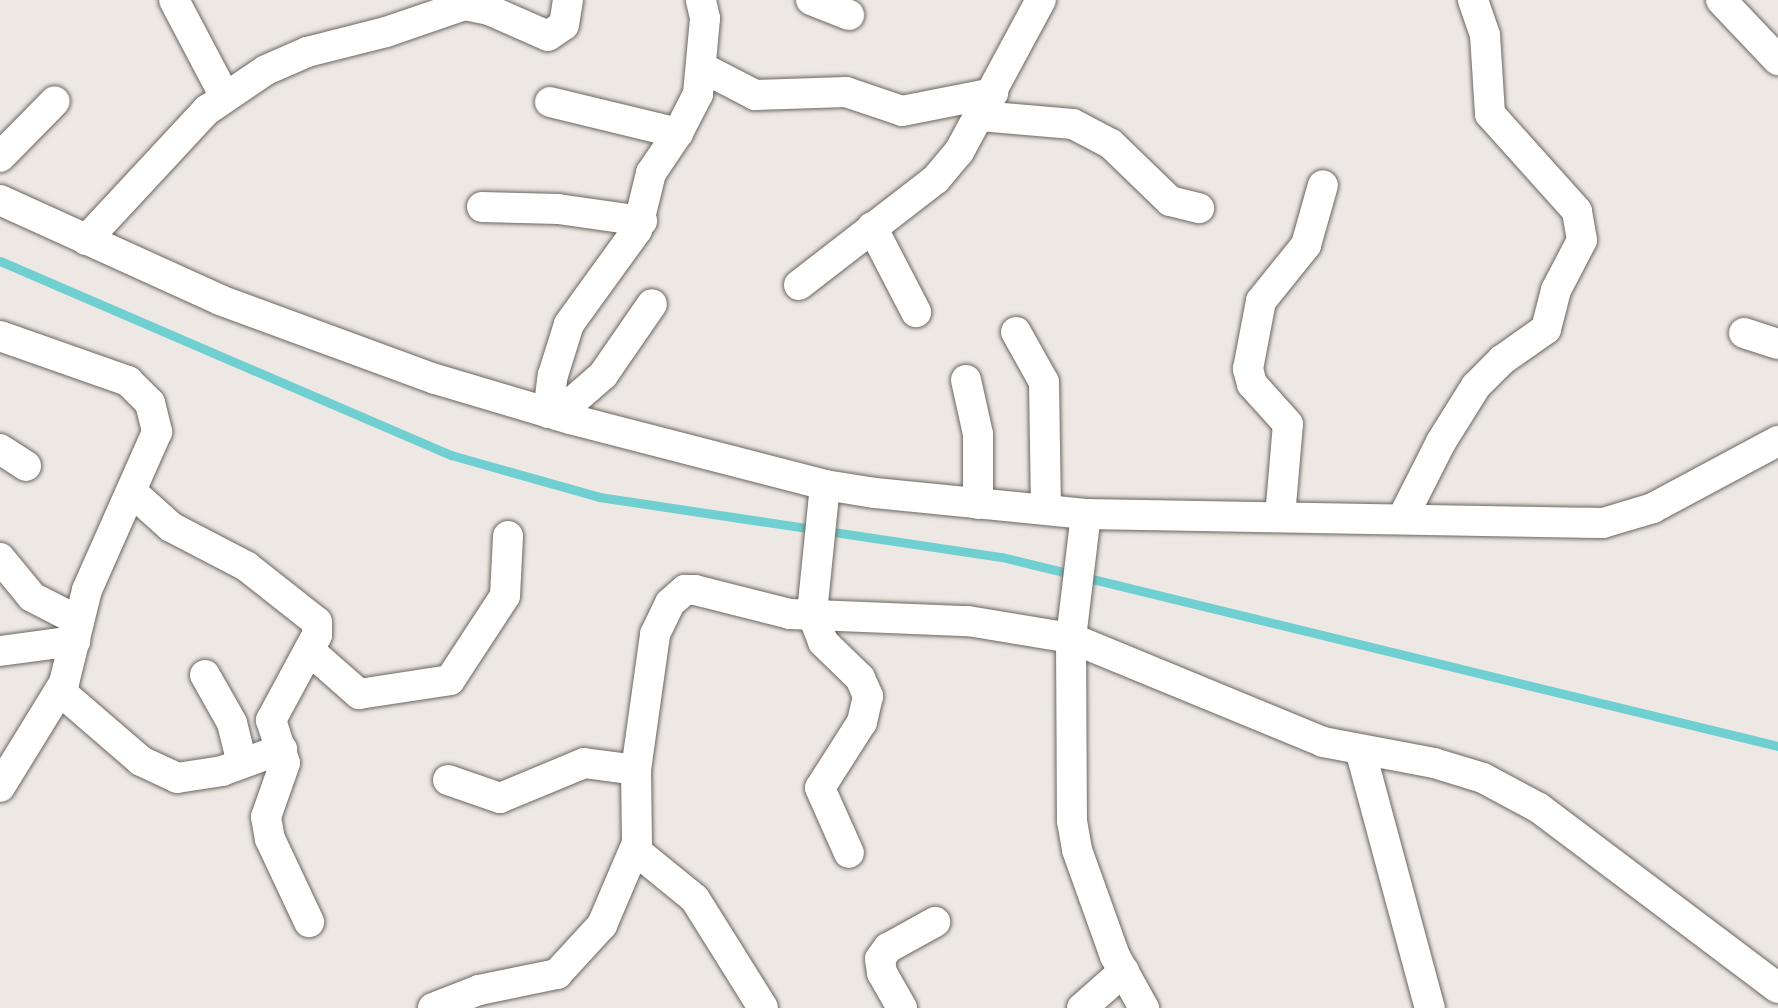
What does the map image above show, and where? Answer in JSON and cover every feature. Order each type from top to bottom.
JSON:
[{"type":"street","points":[[174,0],[224,95]]},
{"type":"street","points":[[86,240],[224,95],[295,57],[465,5],[489,10],[548,36],[564,25],[568,0]]},
{"type":"street","points":[[552,414],[561,346],[575,312],[642,221],[651,173],[678,134],[698,94],[703,68],[705,18],[701,0]]},
{"type":"street","points":[[811,0],[849,15]]},
{"type":"street","points":[[799,285],[936,178],[986,104],[1041,0]]},
{"type":"street","points":[[1402,519],[1441,442],[1476,386],[1502,360],[1546,329],[1556,290],[1582,240],[1577,211],[1490,114],[1485,35],[1473,0]]},
{"type":"street","points":[[1721,0],[1778,60]]},
{"type":"street","points":[[703,68],[755,95],[846,92],[902,111],[986,104],[1073,124],[1111,144],[1170,201],[1199,208]]},
{"type":"street","points":[[0,157],[55,101]]},
{"type":"street","points":[[550,102],[678,134]]},
{"type":"street","points":[[1280,517],[1288,424],[1252,384],[1248,369],[1265,290],[1306,245],[1323,185]]},
{"type":"street","points":[[0,200],[233,305],[435,379],[552,414],[825,485],[978,504],[1046,509],[1084,521],[1280,517],[1603,523],[1653,508],[1778,441]]},
{"type":"street","points":[[482,207],[558,209],[642,221]]},
{"type":"street","points":[[872,227],[916,312]]},
{"type":"street","points":[[552,414],[603,375],[652,304]]},
{"type":"street","points":[[1016,332],[1044,382],[1046,509]]},
{"type":"street","points":[[1744,333],[1778,344]]},
{"type":"street","points":[[0,337],[128,381],[140,390],[156,418],[157,432],[87,590],[60,691],[0,787]]},
{"type":"street","points":[[966,380],[978,434],[978,504]]},
{"type":"street","points":[[0,449],[26,466]]},
{"type":"street","points":[[825,485],[812,599],[823,642],[860,678],[867,695],[862,722],[820,788],[849,853]]},
{"type":"street","points":[[132,492],[171,527],[246,566],[313,617],[319,628],[271,720],[272,735],[282,749],[282,780],[268,809],[266,827],[309,922]]},
{"type":"street","points":[[1084,521],[1073,628],[1072,821],[1091,891],[1124,971],[1144,1008]]},
{"type":"street","points":[[309,650],[359,694],[450,680],[505,596],[509,536]]},
{"type":"street","points":[[0,558],[32,597],[77,631]]},
{"type":"street","points":[[433,1008],[479,990],[539,979],[564,969],[602,925],[635,850],[636,770],[655,634],[678,595],[695,590],[768,610],[812,599],[968,621],[1073,628],[1323,743],[1361,753],[1459,771],[1539,808],[1778,988]]},
{"type":"street","points":[[1,650],[77,631]]},
{"type":"street","points":[[205,675],[232,723],[242,764]]},
{"type":"street","points":[[60,691],[126,750],[161,773],[192,779],[282,749]]},
{"type":"street","points":[[1361,753],[1430,1008]]},
{"type":"street","points":[[449,780],[500,798],[584,763],[636,770]]},
{"type":"street","points":[[635,850],[695,899],[764,1008]]},
{"type":"street","points":[[902,1008],[882,972],[880,959],[888,948],[935,922]]},
{"type":"street","points":[[1082,1008],[1124,971]]},
{"type":"waterway","points":[[0,261],[451,455],[599,497],[1002,557],[1778,746]]}]
